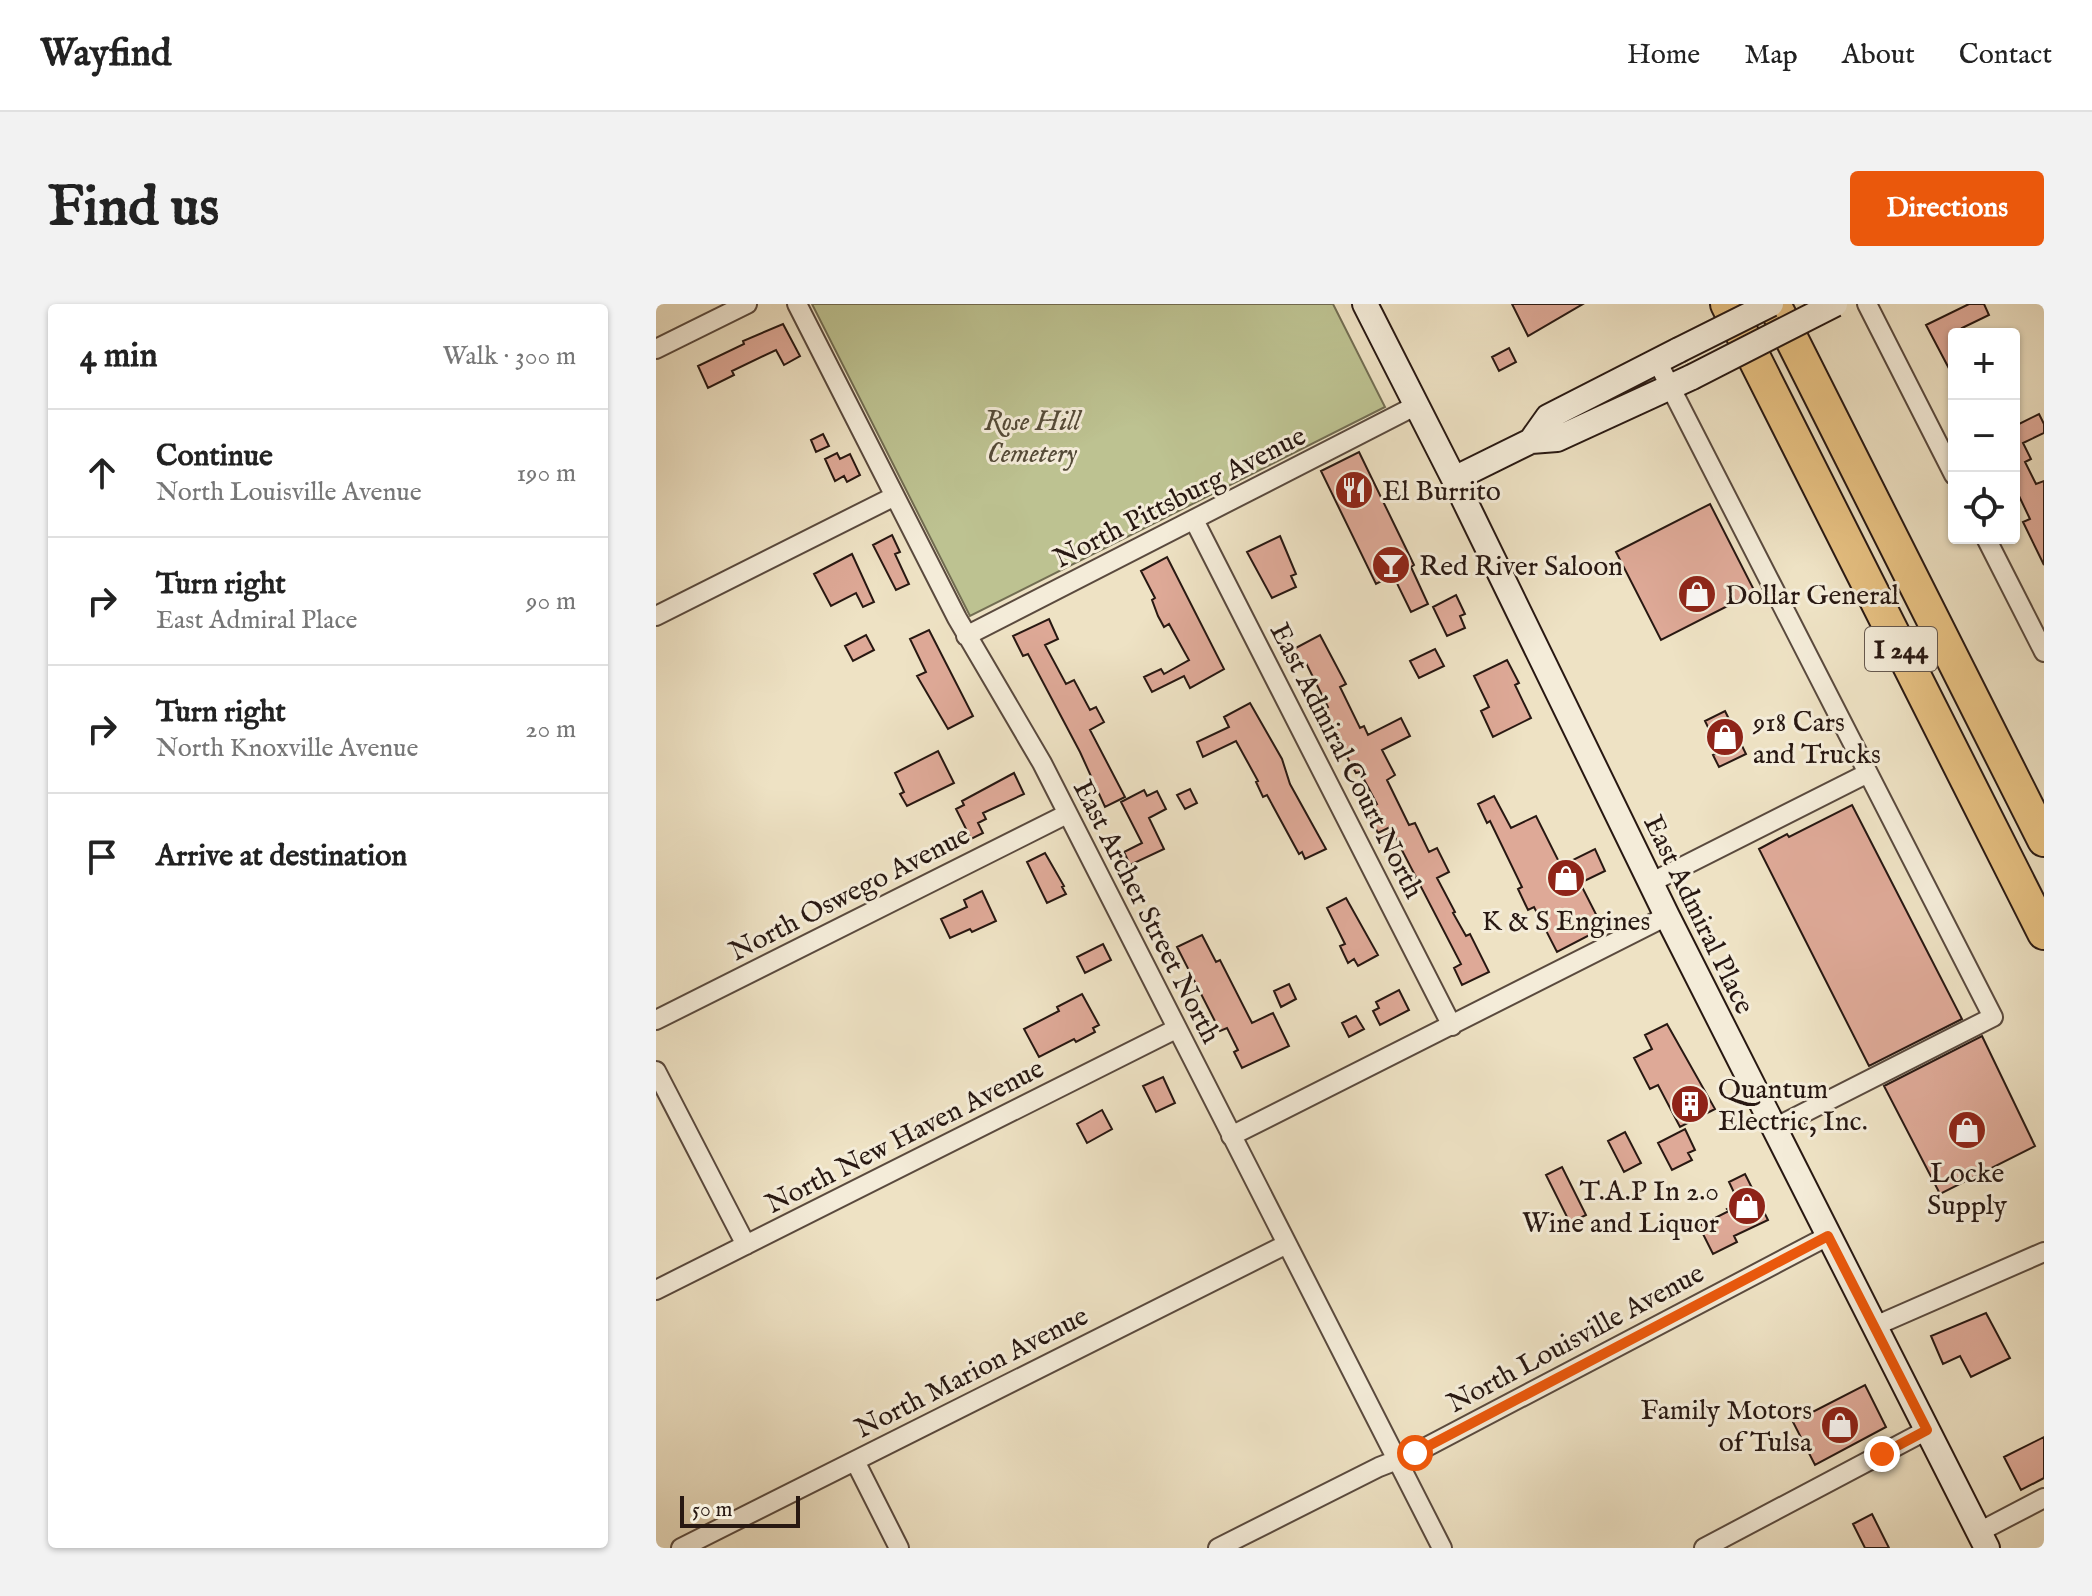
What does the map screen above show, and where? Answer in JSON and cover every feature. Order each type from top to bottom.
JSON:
[{"type":"highway","name":"I 244","points":[[1727,304],[2044,933]]},
{"type":"highway","name":"I 244","points":[[1772,304],[2044,840]]},
{"type":"main road","name":"East Admiral Place","points":[[1365,304],[1454,479],[1650,883],[1983,1540]]},
{"type":"main road","points":[[1531,441],[1548,417],[1772,304]]},
{"type":"main road","points":[[1454,479],[1531,441],[1557,439],[1681,383],[1835,304]]},
{"type":"street","points":[[656,349],[747,304]]},
{"type":"street","name":"East Archer Street North","points":[[797,304],[966,636],[1016,715],[1442,1548]]},
{"type":"street","points":[[1867,304],[1952,472]]},
{"type":"street","points":[[1657,361],[1681,383],[1868,773],[1993,1017],[1774,1128]]},
{"type":"street","name":"North Pittsburg Avenue","points":[[966,636],[1417,405]]},
{"type":"street","points":[[656,616],[893,497]]},
{"type":"street","name":"East Admiral Court North","points":[[1194,520],[1452,1026]]},
{"type":"street","points":[[1989,544],[2044,652]]},
{"type":"street","points":[[1650,883],[1868,773]]},
{"type":"street","name":"North Oswego Avenue","points":[[656,1020],[1067,814]]},
{"type":"street","points":[[1231,1136],[1667,916]]},
{"type":"street","name":"North New Haven Avenue","points":[[656,1290],[1176,1029]]},
{"type":"street","points":[[656,1071],[746,1245]]},
{"type":"street","name":"North Louisville Avenue","points":[[1218,1548],[1415,1453],[1828,1236]]},
{"type":"street","name":"North Marion Avenue","points":[[681,1548],[1287,1244]]},
{"type":"street","points":[[1875,1326],[2044,1252]]},
{"type":"street","points":[[1708,1547],[1927,1430]]},
{"type":"street","points":[[855,1461],[899,1548]]},
{"type":"street","points":[[1983,1540],[2044,1498]]},
{"type":"green space","name":"Rose Hill Cemetery","points":[[812,304],[1333,304],[1385,407],[970,616]]},
{"type":"building","points":[[1512,304],[1583,304],[1528,336]]},
{"type":"building","points":[[1969,304],[1984,304],[1989,315],[1962,328],[1948,328],[1948,367],[1926,325]]},
{"type":"building","points":[[783,324],[800,356],[784,365],[776,350],[732,371],[734,375],[708,388],[698,366],[744,344],[743,341]]},
{"type":"building","points":[[1509,348],[1516,362],[1499,371],[1492,357]]},
{"type":"building","points":[[2039,414],[2044,424],[2044,433],[2023,443],[2031,459],[2025,462],[2036,484],[2044,481],[2044,565],[2023,522],[2030,519],[2020,498],[2020,424]]},
{"type":"building","points":[[823,434],[829,446],[816,452],[811,440]]},
{"type":"building","points":[[1359,452],[1414,565],[1411,567],[1428,604],[1411,612],[1393,575],[1376,584],[1321,471]]},
{"type":"building","points":[[837,453],[840,459],[850,454],[860,475],[847,482],[844,476],[835,481],[825,459]]},
{"type":"building","points":[[1710,504],[1755,592],[1661,640],[1616,552]]},
{"type":"building","points":[[892,535],[900,552],[895,554],[909,584],[896,590],[873,545]]},
{"type":"building","points":[[1280,536],[1296,574],[1291,576],[1296,587],[1272,598],[1247,552]]},
{"type":"building","points":[[852,554],[874,602],[863,607],[856,593],[831,606],[814,574]]},
{"type":"building","points":[[1167,557],[1224,669],[1190,688],[1184,676],[1152,692],[1144,677],[1161,669],[1164,674],[1189,660],[1169,624],[1164,627],[1158,616],[1152,600],[1155,598],[1141,571]]},
{"type":"building","points":[[1456,595],[1465,614],[1460,616],[1465,628],[1447,636],[1433,607]]},
{"type":"building","points":[[1049,619],[1058,639],[1045,645],[1066,684],[1074,680],[1090,710],[1096,707],[1104,722],[1090,730],[1125,797],[1105,807],[1028,654],[1023,656],[1013,636]]},
{"type":"building","points":[[929,630],[973,716],[948,729],[917,676],[926,672],[910,639]]},
{"type":"building","points":[[866,635],[874,650],[853,661],[845,646]]},
{"type":"building","points":[[1320,635],[1346,684],[1340,687],[1360,728],[1364,726],[1368,735],[1401,718],[1410,736],[1382,750],[1395,775],[1387,780],[1409,825],[1415,823],[1429,852],[1437,848],[1449,872],[1437,878],[1453,913],[1466,936],[1470,934],[1489,972],[1462,985],[1454,968],[1461,964],[1390,827],[1378,833],[1366,810],[1377,804],[1360,772],[1356,773],[1347,757],[1330,722],[1328,707],[1306,663],[1300,666],[1292,650]]},
{"type":"building","points":[[1435,649],[1444,666],[1419,678],[1410,661]]},
{"type":"building","points":[[1507,660],[1531,718],[1493,737],[1481,711],[1489,707],[1474,676]]},
{"type":"building","points":[[1250,703],[1282,759],[1290,784],[1326,849],[1305,859],[1302,852],[1299,854],[1267,795],[1263,797],[1258,781],[1236,741],[1203,757],[1197,742],[1229,727],[1224,717]]},
{"type":"building","name":"918 Cars and Trucks","points":[[1725,711],[1746,754],[1719,767],[1713,755],[1720,752],[1705,721]]},
{"type":"building","points":[[938,751],[954,783],[907,806],[900,794],[904,792],[895,773]]},
{"type":"building","points":[[1014,773],[1024,794],[983,813],[986,819],[978,823],[983,833],[971,839],[956,809],[964,805],[962,801]]},
{"type":"building","points":[[1190,789],[1197,803],[1185,809],[1177,795]]},
{"type":"building","points":[[1144,790],[1147,796],[1157,791],[1166,809],[1149,818],[1164,849],[1130,865],[1124,852],[1142,843],[1121,802]]},
{"type":"building","points":[[1494,796],[1511,828],[1536,816],[1561,866],[1595,849],[1605,871],[1580,883],[1603,928],[1557,952],[1534,907],[1528,910],[1518,889],[1522,887],[1490,821],[1487,823],[1478,804]]},
{"type":"building","points":[[1852,805],[1962,1019],[1869,1066],[1759,849]]},
{"type":"building","points":[[1045,853],[1066,894],[1047,903],[1027,862]]},
{"type":"building","points":[[982,891],[996,921],[950,938],[941,919],[967,907],[964,900]]},
{"type":"building","points":[[1346,898],[1378,955],[1358,966],[1354,959],[1348,963],[1340,946],[1345,944],[1327,908]]},
{"type":"building","points":[[1202,935],[1216,962],[1220,960],[1252,1023],[1273,1013],[1289,1046],[1242,1068],[1234,1052],[1238,1050],[1227,1028],[1220,1031],[1177,947]]},
{"type":"building","points":[[1103,944],[1111,960],[1085,973],[1077,957]]},
{"type":"building","points":[[1289,984],[1296,999],[1281,1007],[1274,991]]},
{"type":"building","points":[[1399,990],[1409,1010],[1380,1025],[1373,1011],[1379,1008],[1376,1002]]},
{"type":"building","points":[[1082,994],[1099,1025],[1093,1028],[1095,1032],[1039,1057],[1024,1029],[1059,1011],[1057,1007]]},
{"type":"building","points":[[1356,1016],[1364,1029],[1349,1037],[1342,1023]]},
{"type":"building","points":[[1667,1024],[1715,1109],[1680,1127],[1658,1085],[1650,1089],[1634,1058],[1652,1049],[1645,1035]]},
{"type":"building","name":"Locke Supply","points":[[1982,1036],[2035,1146],[1940,1194],[1884,1086]]},
{"type":"building","points":[[1163,1077],[1175,1103],[1156,1112],[1143,1086]]},
{"type":"building","points":[[1102,1110],[1112,1129],[1087,1143],[1077,1124]]},
{"type":"building","points":[[1685,1129],[1695,1150],[1688,1153],[1692,1160],[1672,1170],[1658,1143]]},
{"type":"building","points":[[1625,1132],[1641,1163],[1624,1172],[1608,1141]]},
{"type":"building","points":[[1562,1167],[1586,1215],[1570,1223],[1546,1175]]},
{"type":"building","points":[[1745,1174],[1768,1220],[1734,1236],[1737,1242],[1713,1254],[1699,1226],[1739,1203],[1729,1182]]},
{"type":"building","points":[[1986,1313],[2010,1358],[1971,1377],[1960,1356],[1943,1364],[1931,1336]]},
{"type":"building","name":"Family Motors of Tulsa","points":[[1865,1385],[1886,1427],[1815,1465],[1793,1422]]},
{"type":"building","points":[[2044,1437],[2044,1478],[2021,1490],[2004,1457]]},
{"type":"building","points":[[1872,1514],[1889,1548],[1865,1548],[1853,1524]]},
{"type":"place","name":"El Burrito","points":[[1354,490]]},
{"type":"place","name":"Red River Saloon","points":[[1391,565]]},
{"type":"place","name":"Dollar General","points":[[1697,594]]},
{"type":"place","name":"918 Cars and Trucks","points":[[1725,737]]},
{"type":"place","name":"K & S Engines","points":[[1566,878]]},
{"type":"place","name":"Quantum Electric, Inc.","points":[[1690,1104]]},
{"type":"place","name":"Locke Supply","points":[[1967,1130]]},
{"type":"place","name":"T.A.P In 2.0 Wine and Liquor","points":[[1747,1206]]},
{"type":"place","name":"Family Motors of Tulsa","points":[[1840,1425]]},
{"type":"route","points":[[1415,1453],[1828,1236],[1927,1430],[1882,1454]]}]
